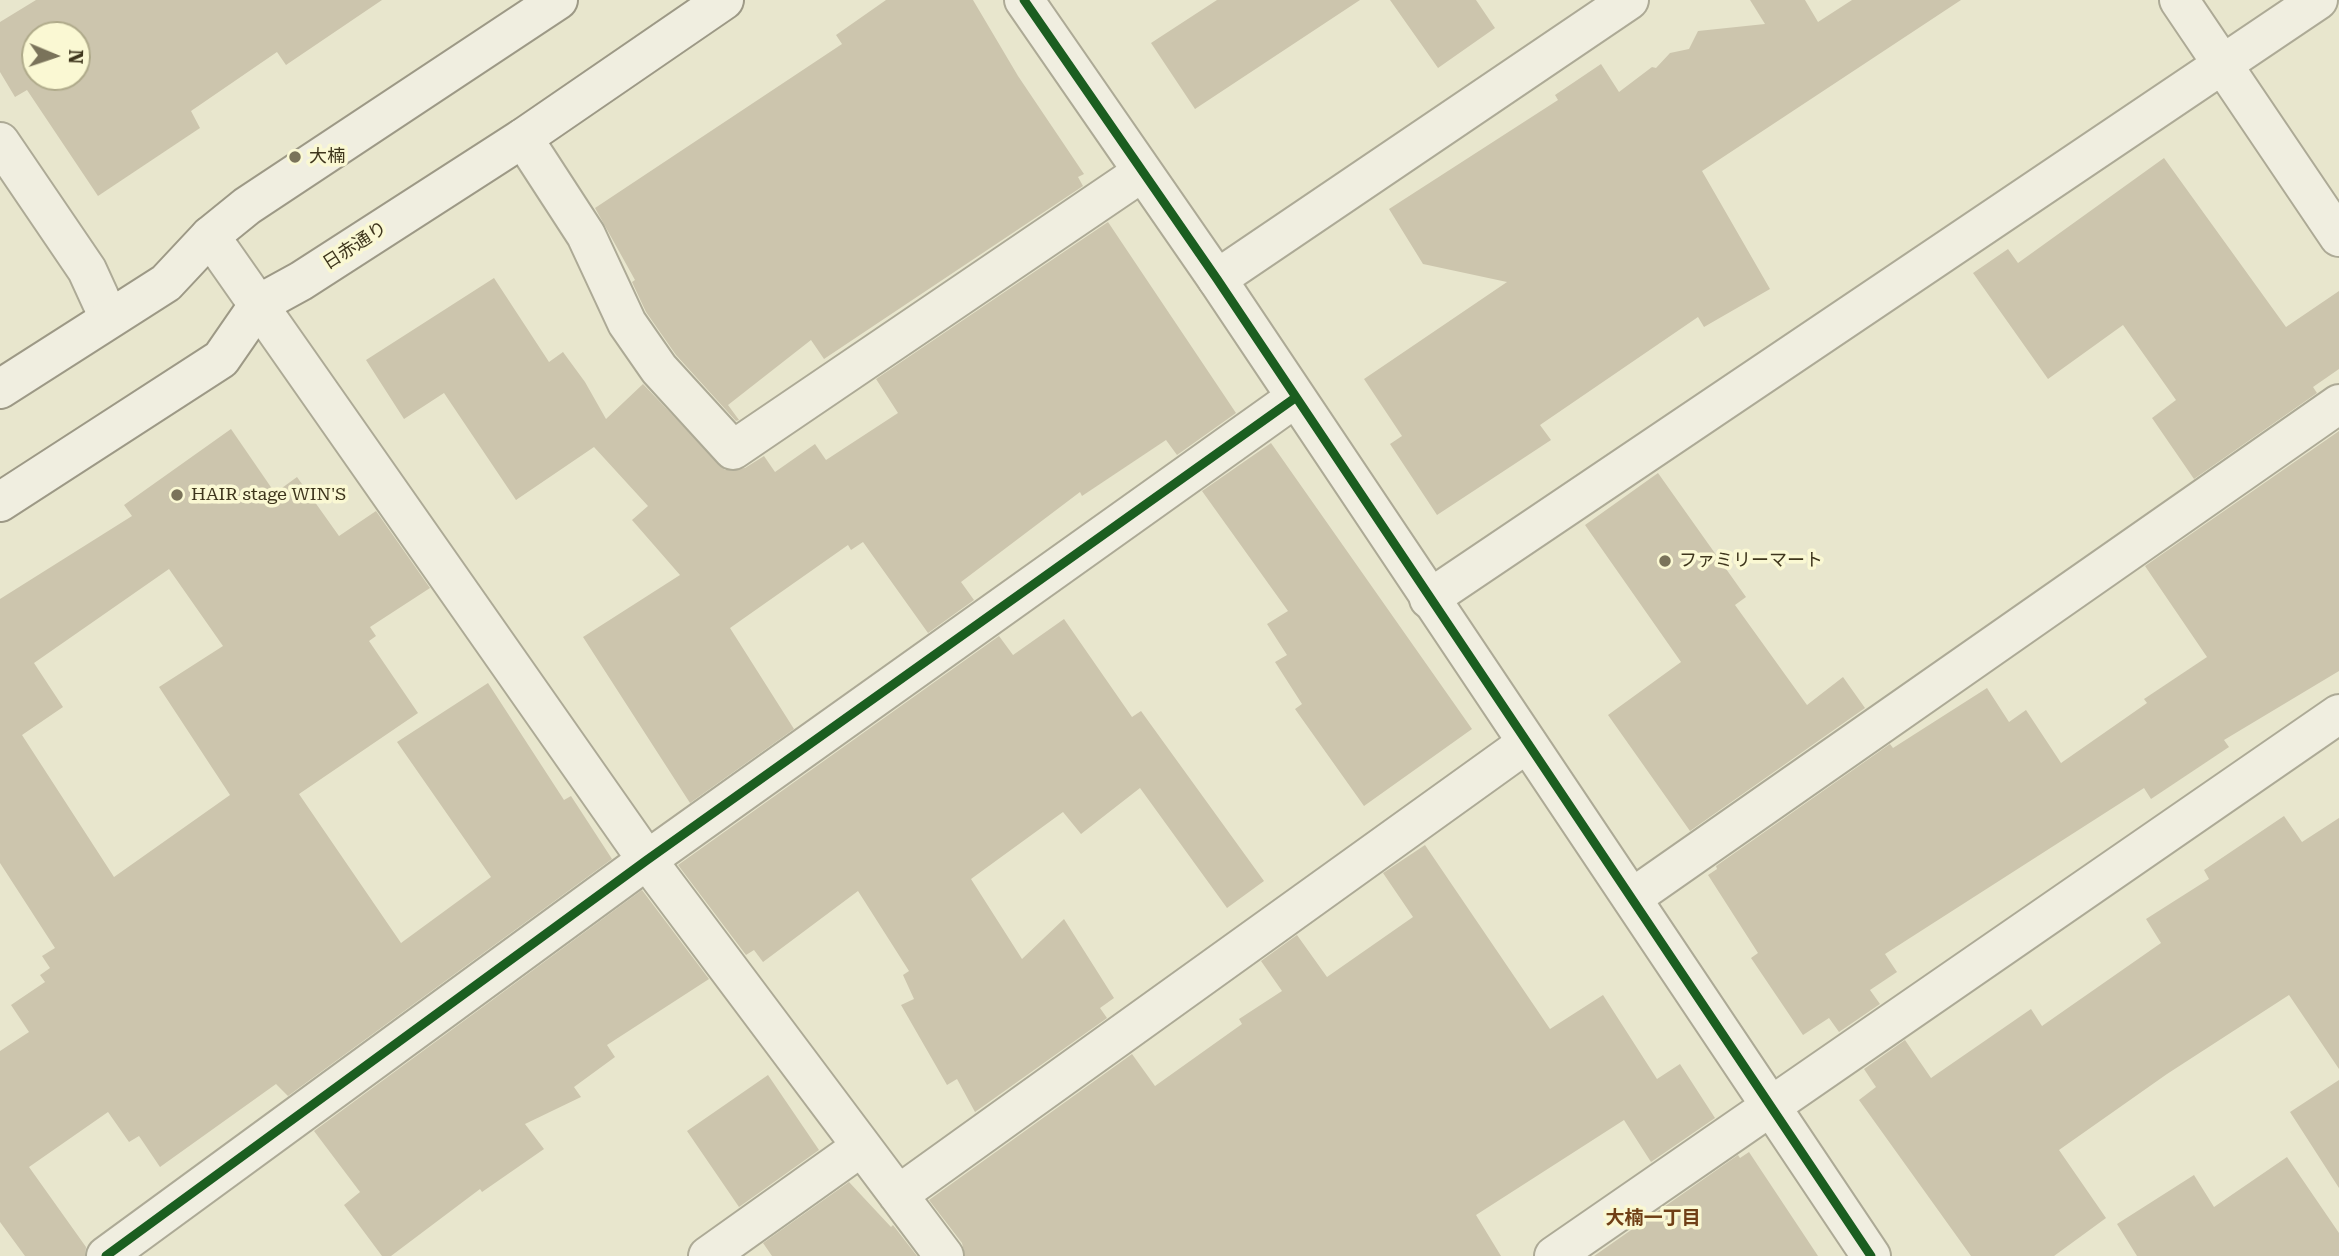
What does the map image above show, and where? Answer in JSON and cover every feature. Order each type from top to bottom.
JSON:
[{"type":"street","points":[[0,389],[166,283],[210,236],[247,206],[558,0]]},
{"type":"street","name":"日赤通り","points":[[0,502],[220,359],[259,304],[301,281],[523,138],[724,0]]},
{"type":"street","points":[[1024,0],[1141,173],[1217,279],[1871,1256]]},
{"type":"street","points":[[1217,279],[1629,0]]},
{"type":"street","points":[[2179,0],[2339,237]]},
{"type":"street","points":[[1429,599],[2318,0]]},
{"type":"street","points":[[523,138],[586,235],[627,323],[659,369],[733,450],[1141,173]]},
{"type":"street","points":[[0,142],[87,270],[109,318]]},
{"type":"street","points":[[210,236],[647,860],[944,1256]]},
{"type":"street","points":[[106,1256],[647,860],[1295,398]]},
{"type":"street","points":[[1632,898],[2339,404]]},
{"type":"street","points":[[1554,1256],[2339,714]]},
{"type":"street","points":[[898,1195],[1527,743]]},
{"type":"street","points":[[708,1256],[861,1147]]},
{"type":"building","points":[[36,0],[382,0],[286,65],[277,52],[191,111],[200,128],[98,196],[28,91],[91,91],[91,21],[21,21],[21,91],[25,91],[15,97],[0,72],[0,22]]},
{"type":"building","points":[[886,0],[973,0],[1018,76],[1084,174],[1078,177],[1083,186],[824,359],[811,340],[728,405],[739,420],[736,421],[676,355],[646,312],[632,282],[635,280],[595,208],[842,44],[836,35]]},
{"type":"building","points":[[1217,0],[1360,0],[1195,109],[1151,43]]},
{"type":"building","points":[[1390,0],[1476,0],[1495,28],[1438,68]]},
{"type":"building","points":[[1750,0],[1805,0],[1818,22],[1852,0],[1961,0],[1702,171],[1770,289],[1704,327],[1698,317],[1540,425],[1551,440],[1437,515],[1390,444],[1402,436],[1364,379],[1507,282],[1423,264],[1389,209],[1558,100],[1555,95],[1601,64],[1619,92],[1652,67],[1656,68],[1670,53],[1689,49],[1698,31],[1765,24]]},
{"type":"building","points":[[2164,158],[2286,327],[2339,291],[2339,369],[2313,387],[2317,393],[2194,479],[2152,418],[2176,400],[2123,325],[2048,379],[1973,273],[2008,249],[2018,263]]},
{"type":"building","points":[[1108,222],[1236,413],[1177,455],[1166,440],[1082,496],[1080,492],[961,582],[974,600],[928,633],[863,542],[851,550],[848,545],[730,628],[794,729],[690,803],[583,637],[680,575],[632,520],[648,506],[594,447],[516,500],[444,393],[404,419],[366,360],[494,278],[549,362],[563,352],[585,382],[606,419],[643,384],[725,470],[745,468],[764,456],[775,472],[815,444],[826,460],[898,413],[876,379]]},
{"type":"building","points":[[231,429],[275,493],[297,477],[339,536],[376,511],[430,588],[370,627],[376,636],[369,641],[418,713],[299,794],[401,943],[491,877],[397,742],[488,683],[564,800],[571,796],[612,859],[288,1096],[276,1084],[160,1167],[139,1136],[129,1142],[108,1112],[29,1167],[86,1247],[85,1256],[25,1256],[0,1222],[0,1051],[29,1032],[11,1005],[45,982],[40,975],[50,968],[42,956],[55,948],[0,863],[0,599],[132,516],[124,505]],"holes":[[[169,569],[223,646],[159,687],[230,795],[114,877],[22,735],[63,707],[34,663]]]},
{"type":"building","points":[[2339,431],[2339,671],[2224,740],[2229,747],[2151,799],[2144,788],[1885,954],[1897,972],[1870,990],[1880,1004],[1839,1032],[1829,1018],[1803,1035],[1751,958],[1758,953],[1708,875],[1717,869],[1716,866],[1890,744],[1893,748],[1987,688],[2009,722],[2026,710],[2061,763],[2147,703],[2144,699],[2207,657],[2145,566]]},
{"type":"building","points":[[1271,443],[1472,729],[1364,806],[1295,709],[1302,704],[1275,662],[1287,655],[1267,624],[1288,611],[1202,491]]},
{"type":"building","points":[[1658,473],[1746,597],[1735,605],[1807,705],[1843,677],[1865,708],[1690,831],[1608,715],[1681,662],[1585,525]]},
{"type":"building","points":[[1064,619],[1132,717],[1141,711],[1264,881],[1227,908],[1140,788],[1081,834],[1063,812],[971,879],[1022,959],[1064,919],[1114,998],[1100,1008],[1107,1018],[975,1112],[957,1079],[947,1085],[901,1005],[914,999],[903,975],[909,971],[858,891],[763,962],[754,950],[746,955],[678,865],[999,636],[1013,655]]},
{"type":"building","points":[[2284,816],[2302,842],[2339,818],[2339,1069],[2289,995],[2167,1074],[2059,1150],[2106,1218],[2054,1256],[1971,1256],[1859,1100],[1876,1087],[1864,1069],[1905,1040],[1931,1078],[2031,1009],[2042,1026],[2161,943],[2146,919],[2209,879],[2204,870]]},
{"type":"building","points":[[1425,845],[1550,1029],[1603,995],[1657,1079],[1680,1064],[1715,1118],[1651,1162],[1624,1120],[1476,1215],[1501,1256],[965,1256],[962,1243],[929,1200],[1132,1054],[1155,1086],[1242,1024],[1239,1019],[1282,991],[1261,961],[1297,935],[1327,977],[1413,917],[1383,873]]},
{"type":"building","points":[[642,890],[709,979],[607,1045],[615,1057],[574,1087],[581,1097],[525,1124],[544,1149],[482,1192],[480,1189],[391,1256],[382,1256],[344,1205],[360,1192],[314,1131]]},
{"type":"building","points":[[768,1075],[819,1150],[739,1207],[687,1131]]},
{"type":"building","points":[[2339,1080],[2339,1188],[2290,1112]]},
{"type":"building","points":[[1749,1152],[1818,1256],[1594,1256],[1738,1155],[1740,1158]]},
{"type":"building","points":[[2287,1157],[2339,1233],[2339,1256],[2137,1256],[2117,1224],[2194,1175],[2214,1207]]},
{"type":"building","points":[[849,1182],[891,1227],[893,1225],[917,1256],[772,1256],[763,1243]]},
{"type":"cycle path","points":[[1024,0],[1217,279],[1871,1256]]},
{"type":"cycle path","points":[[106,1256],[647,860],[1295,398]]},
{"type":"place","name":"大楠","points":[[295,157]]},
{"type":"place","name":"HAIR stage WIN'S","points":[[177,495]]},
{"type":"place","name":"ファミリーマート","points":[[1665,561]]},
{"type":"district","name":"大楠一丁目","points":[[1653,1218]]}]
